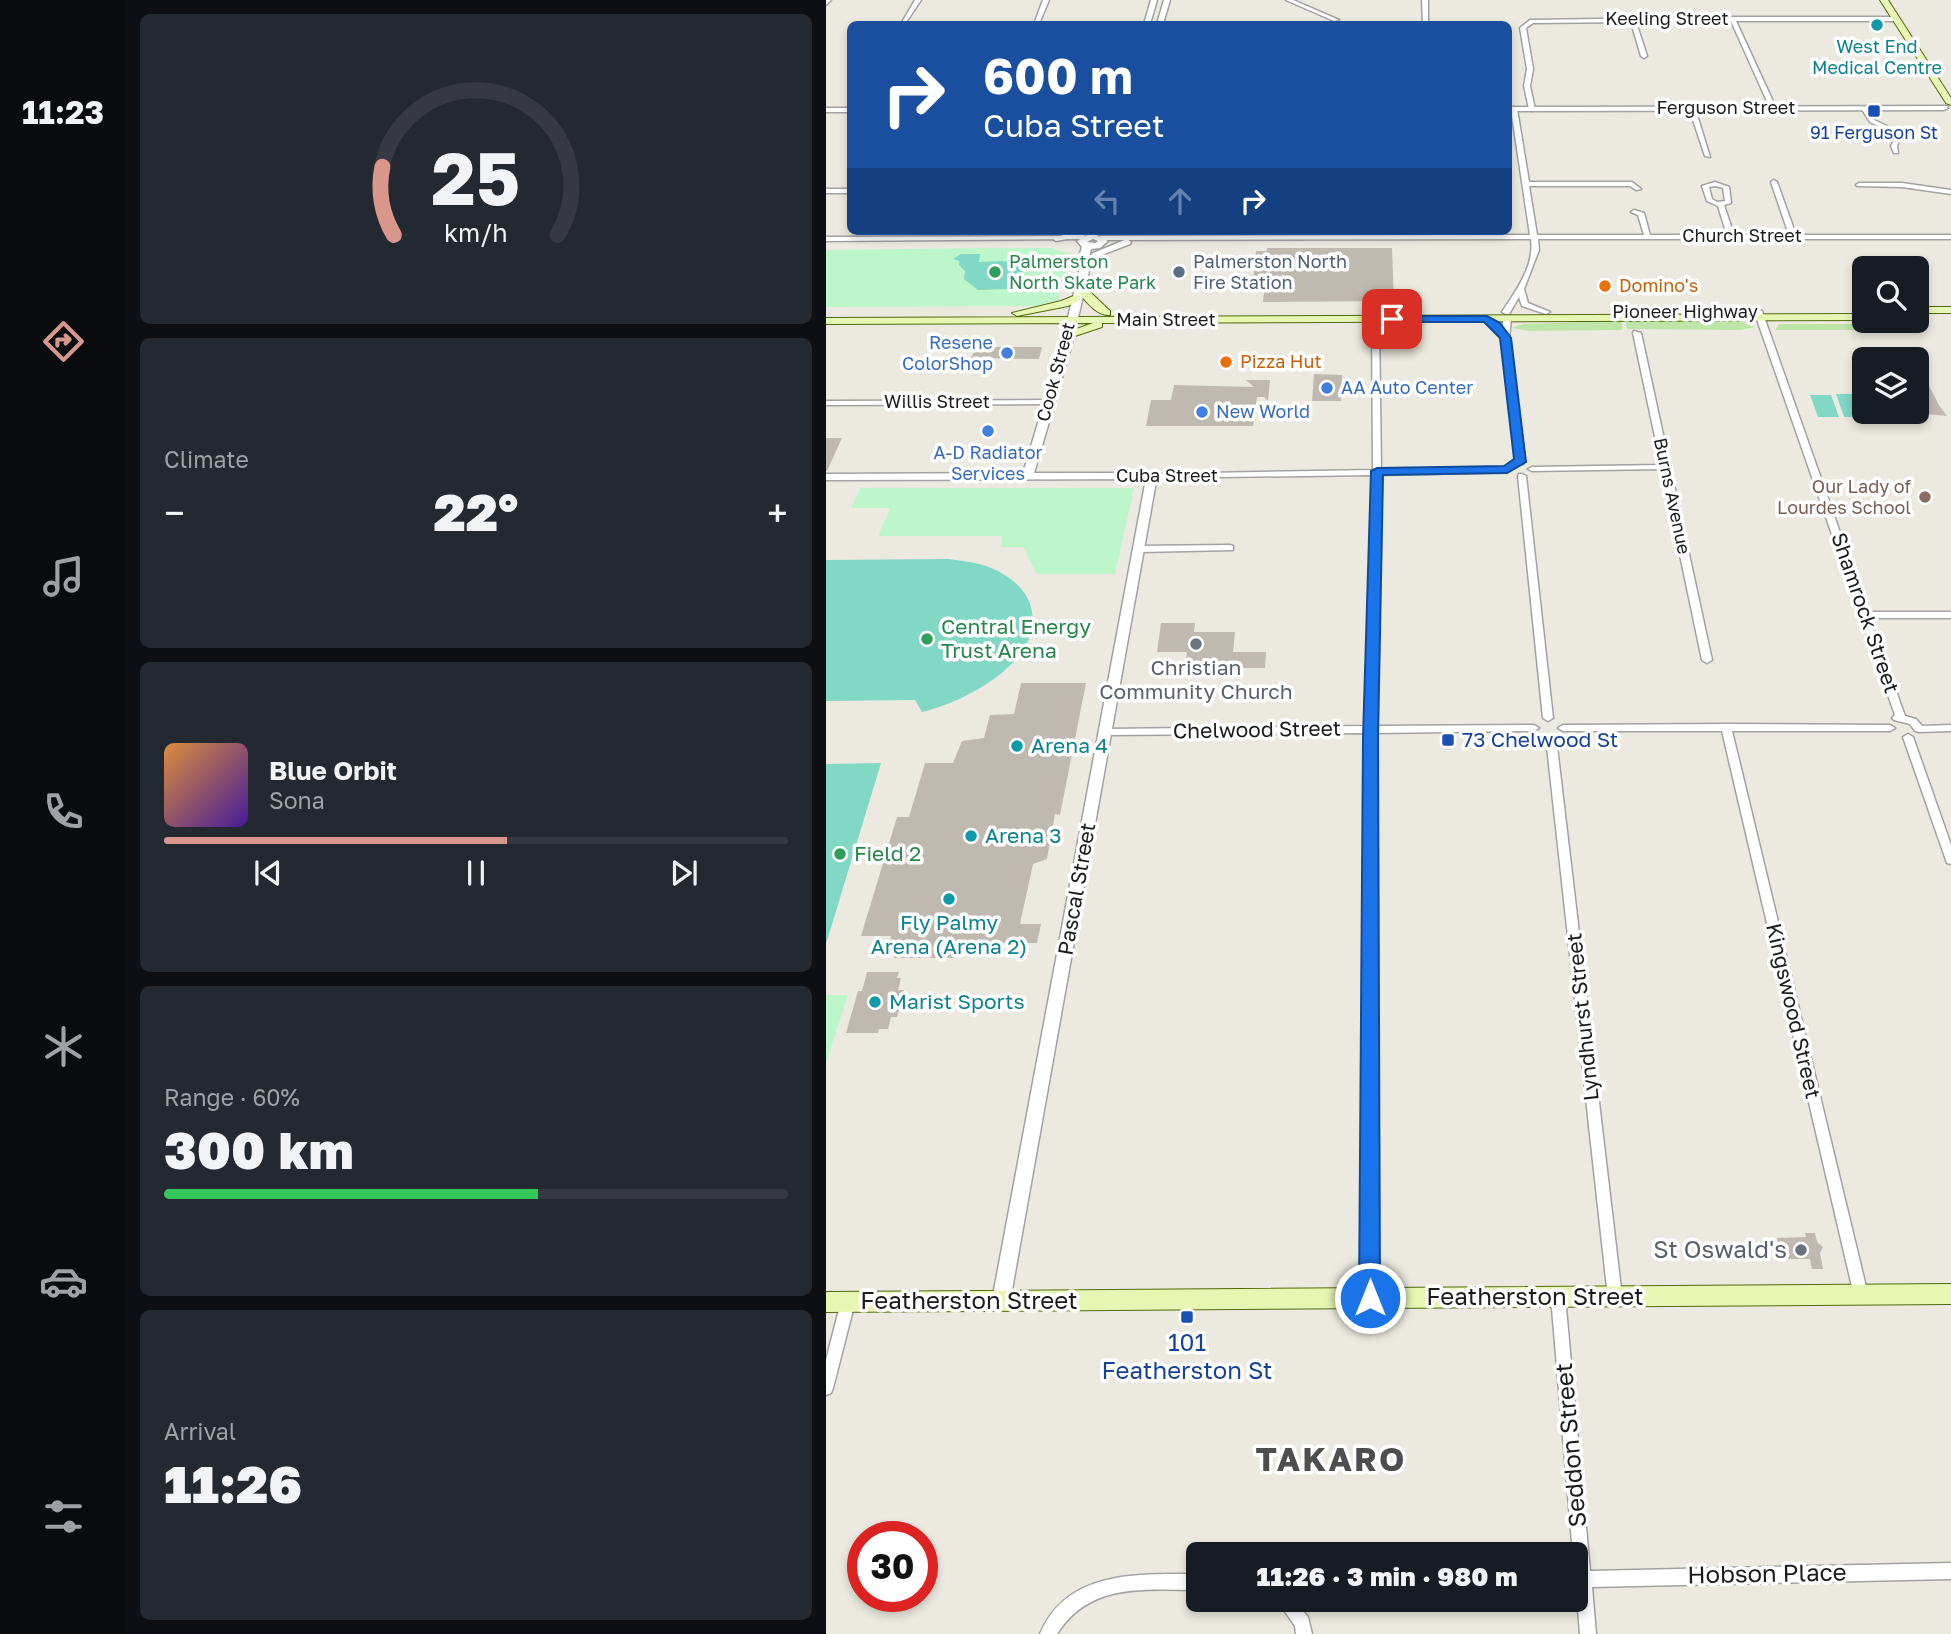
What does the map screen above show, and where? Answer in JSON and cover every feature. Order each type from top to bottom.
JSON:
[{"type":"main road","points":[[1884,0],[1949,106]]},
{"type":"main road","points":[[1017,313],[1056,306],[1078,293],[1090,295],[1096,308],[1106,313]]},
{"type":"main road","points":[[1929,310],[1951,310]]},
{"type":"main road","name":"Pioneer Highway","points":[[1507,316],[1546,312],[1646,315],[1852,311]]},
{"type":"main road","name":"Main Street","points":[[826,314],[1017,313],[1142,320],[1487,319],[1507,316]]},
{"type":"main road","name":"Main Street","points":[[826,321],[1072,317],[1106,313],[1424,313],[1507,316]]},
{"type":"main road","name":"Pioneer Highway","points":[[1759,314],[1852,317]]},
{"type":"main road","name":"Pioneer Highway","points":[[1507,316],[1584,318],[1646,315]]},
{"type":"main road","points":[[1929,317],[1951,317]]},
{"type":"main road","points":[[1069,335],[1094,326],[1142,320]]},
{"type":"main road","name":"Featherston Street","points":[[826,1302],[1951,1294]]},
{"type":"street","points":[[906,21],[918,0]]},
{"type":"street","points":[[1036,21],[1046,0]]},
{"type":"street","points":[[1148,21],[1154,0]]},
{"type":"street","points":[[1161,21],[1167,0]]},
{"type":"street","points":[[1289,0],[1336,20]]},
{"type":"street","points":[[1424,0],[1426,21]]},
{"type":"street","points":[[1732,19],[1773,108]]},
{"type":"street","name":"Keeling Street","points":[[1532,109],[1524,26],[1541,20],[1895,19]]},
{"type":"street","points":[[1633,20],[1644,56]]},
{"type":"street","name":"Ferguson Street","points":[[1512,109],[1949,106]]},
{"type":"street","points":[[1692,108],[1708,156]]},
{"type":"street","points":[[1864,108],[1872,121],[1900,134],[1894,146],[1896,152]]},
{"type":"street","points":[[826,110],[847,110]]},
{"type":"street","points":[[1512,114],[1536,250],[1532,267],[1507,316],[1505,338],[1520,462]]},
{"type":"street","points":[[1512,164],[1522,164]]},
{"type":"street","points":[[1774,182],[1793,236]]},
{"type":"street","points":[[1525,184],[1632,184],[1638,189]]},
{"type":"street","points":[[1859,185],[1890,184],[1951,192]]},
{"type":"street","points":[[826,191],[847,191]]},
{"type":"street","points":[[1721,205],[1731,236]]},
{"type":"street","points":[[1634,212],[1642,213],[1647,236]]},
{"type":"street","points":[[906,242],[909,235]]},
{"type":"street","name":"Church Street","points":[[1094,239],[1127,242],[1404,242],[1647,236],[1951,237]]},
{"type":"street","points":[[826,245],[1118,238]]},
{"type":"street","name":"Church Street","points":[[1118,238],[1534,238]]},
{"type":"street","points":[[826,239],[906,242]]},
{"type":"street","points":[[1094,239],[1127,242]]},
{"type":"street","name":"Cook Street","points":[[1028,476],[1069,335],[1084,263],[1094,239]]},
{"type":"street","points":[[1057,240],[1075,248],[1084,263]]},
{"type":"street","points":[[1521,290],[1525,304],[1546,312]]},
{"type":"street","name":"Shamrock Street","points":[[1759,314],[1901,718]]},
{"type":"street","points":[[1370,1298],[1371,729],[1377,471],[1375,319]]},
{"type":"street","points":[[1487,319],[1496,325],[1505,338]]},
{"type":"street","name":"Burns Avenue","points":[[1637,333],[1706,660]]},
{"type":"street","name":"Willis Street","points":[[826,403],[1048,402]]},
{"type":"street","points":[[1532,469],[1522,476],[1512,475],[1507,470],[1513,463],[1520,462],[1532,469],[1665,467]]},
{"type":"street","name":"Cuba Street","points":[[826,477],[1152,476],[1507,470]]},
{"type":"street","name":"Pascal Street","points":[[1001,1301],[1152,476]]},
{"type":"street","points":[[1522,476],[1548,718]]},
{"type":"street","points":[[1139,549],[1230,548]]},
{"type":"street","points":[[1866,615],[1951,615]]},
{"type":"street","points":[[1563,728],[1562,733],[1551,738],[1537,733],[1534,728],[1541,719],[1548,718],[1555,719],[1563,728],[1889,727],[1897,735],[1908,737],[1915,736],[1919,729]]},
{"type":"street","points":[[1889,727],[1894,719],[1901,718],[1913,721],[1919,729]]},
{"type":"street","name":"Kingswood Street","points":[[1726,727],[1861,1295]]},
{"type":"street","name":"Chelwood Street","points":[[1105,732],[1534,728]]},
{"type":"street","points":[[1919,729],[1951,728]]},
{"type":"street","points":[[1908,737],[1951,860]]},
{"type":"street","name":"Lyndhurst Street","points":[[1551,738],[1615,1297]]},
{"type":"street","name":"Seddon Street","points":[[1558,1297],[1580,1542]]},
{"type":"street","points":[[826,1388],[848,1302]]},
{"type":"street","name":"Hobson Place","points":[[1588,1579],[1951,1571]]},
{"type":"street","points":[[1048,1634],[1066,1609],[1083,1595],[1102,1586],[1186,1583]]},
{"type":"street","points":[[1294,1612],[1302,1623],[1304,1634]]},
{"type":"street","name":"Seddon Street","points":[[1586,1612],[1588,1634]]},
{"type":"green space","points":[[1050,248],[1071,254],[1058,300],[1036,306],[826,307],[826,250]]},
{"type":"green space","points":[[1621,321],[1623,329],[1620,330],[1529,331],[1512,328],[1523,324]]},
{"type":"green space","points":[[1625,321],[1742,322],[1755,327],[1740,330],[1627,329]]},
{"type":"green space","points":[[1779,324],[1852,324],[1852,330],[1775,330]]},
{"type":"green space","points":[[860,488],[1134,488],[1115,574],[1037,574],[1023,547],[1001,547],[1002,536],[878,536],[890,508],[851,508]]},
{"type":"green space","points":[[826,995],[848,995],[826,1063]]},
{"type":"shaded area","name":"Palmerston North Skate Park","points":[[961,254],[980,254],[979,262],[1002,261],[1027,265],[1009,289],[978,290],[964,279],[965,271],[959,261],[953,259]]},
{"type":"shaded area","points":[[1836,394],[1852,394],[1852,417],[1844,417]]},
{"type":"shaded area","points":[[1810,395],[1831,395],[1839,417],[1818,417]]},
{"type":"shaded area","name":"Central Energy Trust Arena","points":[[949,559],[992,568],[1005,575],[1025,593],[1033,620],[1028,640],[1017,658],[1001,674],[981,687],[940,707],[922,712],[915,700],[826,701],[826,560]]},
{"type":"shaded area","name":"Field 2","points":[[881,763],[826,944],[826,764]]},
{"type":"building","points":[[1267,248],[1392,248],[1394,301],[1263,302],[1264,292],[1252,292],[1256,251],[1267,251]]},
{"type":"building","name":"Resene ColorShop","points":[[976,347],[1042,347],[1039,359],[971,358]]},
{"type":"building","name":"AA Auto Center","points":[[1314,374],[1342,375],[1341,401],[1312,401]]},
{"type":"building","name":"New World","points":[[1246,380],[1270,380],[1268,401],[1264,397],[1257,397],[1253,426],[1146,426],[1151,400],[1171,400],[1174,385],[1254,387]]},
{"type":"building","points":[[1929,386],[1939,405],[1947,416],[1929,414]]},
{"type":"building","points":[[826,438],[842,438],[827,471],[826,471]]},
{"type":"building","name":"Christian Community Church","points":[[1161,623],[1195,623],[1194,632],[1235,632],[1233,652],[1266,652],[1265,668],[1185,668],[1187,652],[1157,652]]},
{"type":"building","points":[[1021,683],[1086,683],[1060,815],[1055,814],[1047,859],[1033,864],[1020,924],[1041,924],[1037,943],[996,943],[995,947],[956,950],[953,958],[894,958],[894,944],[889,944],[891,936],[861,936],[897,817],[909,817],[925,763],[953,763],[962,741],[984,738],[990,715],[1014,714]]},
{"type":"building","name":"Marist Sports","points":[[867,972],[899,972],[897,978],[901,978],[898,990],[904,990],[897,1017],[891,1017],[888,1029],[879,1029],[878,1033],[846,1033],[858,991],[862,991]]},
{"type":"building","name":"St Oswald's","points":[[1805,1233],[1815,1233],[1817,1242],[1823,1247],[1820,1253],[1823,1269],[1812,1269],[1810,1259],[1781,1259],[1777,1238],[1806,1237]]},
{"type":"place","name":"West End Medical Centre","points":[[1877,25]]},
{"type":"place","name":"91 Ferguson St","points":[[1874,111]]},
{"type":"place","name":"Palmerston North Skate Park","points":[[995,272]]},
{"type":"place","name":"Palmerston North Fire Station","points":[[1179,272]]},
{"type":"place","name":"Domino's","points":[[1605,286]]},
{"type":"place","name":"Resene ColorShop","points":[[1007,353]]},
{"type":"place","name":"Pizza Hut","points":[[1226,362]]},
{"type":"place","name":"AA Auto Center","points":[[1327,388]]},
{"type":"place","name":"New World","points":[[1202,412]]},
{"type":"place","name":"A-D Radiator Services","points":[[988,431]]},
{"type":"place","name":"Our Lady of Lourdes School","points":[[1925,497]]},
{"type":"place","name":"Central Energy Trust Arena","points":[[927,639]]},
{"type":"place","name":"Christian Community Church","points":[[1196,644]]},
{"type":"place","name":"73 Chelwood St","points":[[1448,740]]},
{"type":"place","name":"Arena 4","points":[[1017,746]]},
{"type":"place","name":"Arena 3","points":[[971,836]]},
{"type":"place","name":"Field 2","points":[[840,854]]},
{"type":"place","name":"Fly Palmy Arena (Arena 2)","points":[[949,899]]},
{"type":"place","name":"Marist Sports","points":[[875,1002]]},
{"type":"place","name":"St Oswald's","points":[[1801,1250]]},
{"type":"place","name":"101 Featherston St","points":[[1187,1317]]},
{"type":"district","name":"TAKARO","points":[[1331,1459]]},
{"type":"route","points":[[1370,1298],[1370,738],[1377,471],[1507,470],[1508,466],[1520,462],[1505,338],[1496,325],[1487,319],[1392,319]]}]
